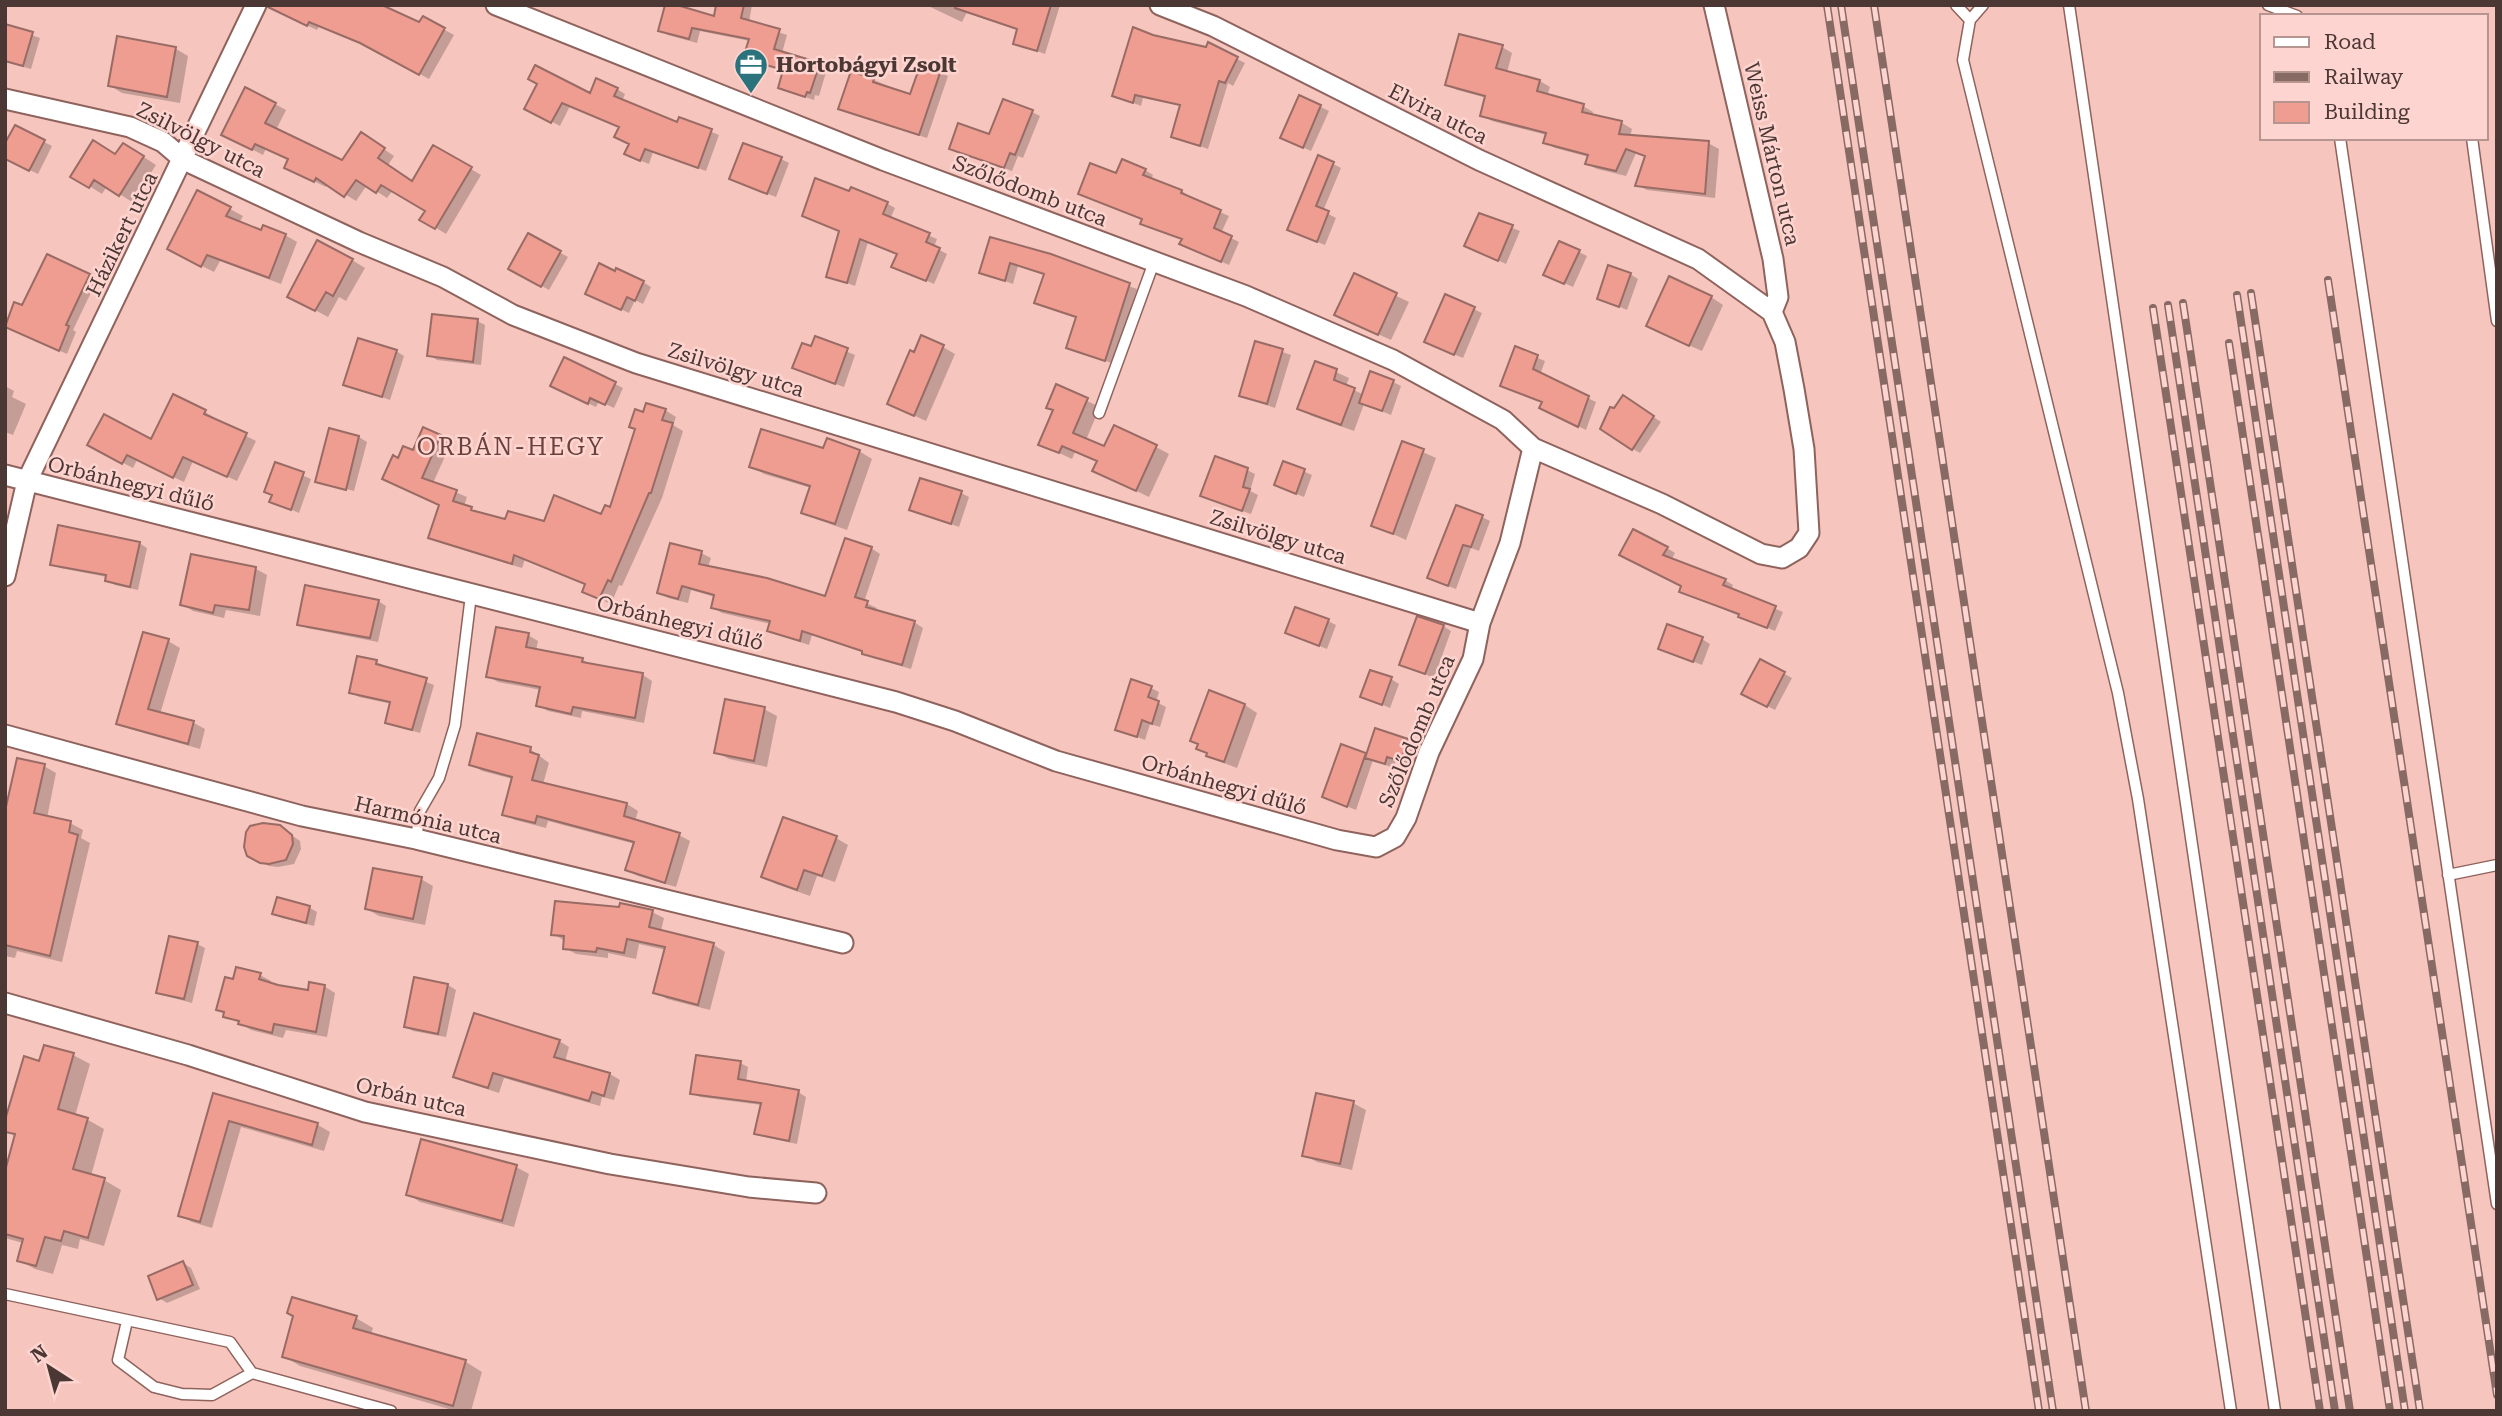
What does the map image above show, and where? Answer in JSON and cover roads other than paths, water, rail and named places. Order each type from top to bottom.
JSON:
[{"type":"street","name":"Házikert utca","points":[[5,576],[27,481],[184,160],[256,5]]},
{"type":"street","name":"Szőlődomb utca","points":[[496,5],[883,160],[1246,296],[1393,359],[1503,420],[1533,448],[1662,504],[1761,554],[1782,558],[1799,548],[1809,533],[1804,449],[1794,389],[1784,342],[1772,312]]},
{"type":"street","name":"Elvira utca","points":[[1160,5],[1213,26],[1479,160],[1698,259],[1772,312]]},
{"type":"street","name":"Weiss Márton utca","points":[[1714,5],[1773,259],[1778,297],[1772,312]]},
{"type":"street","name":"Zsilvölgy utca","points":[[5,99],[130,127],[163,142],[184,160],[359,243],[443,277],[513,315],[636,363],[1480,623]]},
{"type":"street","name":"Szőlődomb utca","points":[[1337,840],[1376,846],[1395,837],[1406,818],[1433,743],[1473,659],[1480,623],[1510,543],[1533,448]]},
{"type":"street","name":"Orbánhegyi dűlő","points":[[5,475],[896,702],[955,721],[1056,761],[1337,840]]},
{"type":"street","name":"Harmónia utca","points":[[5,735],[302,816],[416,839],[843,943]]},
{"type":"street","name":"Orbán utca","points":[[5,1003],[188,1055],[365,1112],[610,1164],[750,1187],[816,1193]]},
{"type":"lane","points":[[1956,5],[1970,20]]},
{"type":"lane","points":[[1983,5],[1970,20],[1964,60],[2114,679],[2138,799],[2231,1411]]},
{"type":"lane","points":[[2068,5],[2276,1411]]},
{"type":"lane","points":[[2268,5],[2292,14]]},
{"type":"lane","points":[[2340,140],[2497,1204]]},
{"type":"lane","points":[[2472,140],[2492,244],[2497,321]]},
{"type":"lane","points":[[1099,413],[1154,262]]},
{"type":"lane","points":[[416,839],[420,811],[439,778],[455,725],[471,595]]},
{"type":"lane","points":[[2448,875],[2497,865]]},
{"type":"lane","points":[[5,1294],[230,1342],[253,1373],[391,1411]]},
{"type":"lane","points":[[127,1321],[118,1360],[155,1387],[182,1394],[212,1395],[253,1373]]},
{"type":"railway","points":[[1827,5],[2039,1411]]},
{"type":"railway","points":[[1841,5],[2053,1411]]},
{"type":"railway","points":[[1874,5],[2086,1411]]},
{"type":"railway","points":[[2328,280],[2497,1395]]},
{"type":"railway","points":[[2251,293],[2420,1411]]},
{"type":"railway","points":[[2237,295],[2405,1411]]},
{"type":"railway","points":[[2183,303],[2350,1411]]},
{"type":"railway","points":[[2168,305],[2335,1411]]},
{"type":"railway","points":[[2153,308],[2320,1411]]},
{"type":"railway","points":[[2229,343],[2390,1411]]},
{"type":"place","name":"Hortobágyi Zsolt","points":[[751,95]]},
{"type":"district","name":"ORBÁN-HEGY","points":[[511,447]]}]
